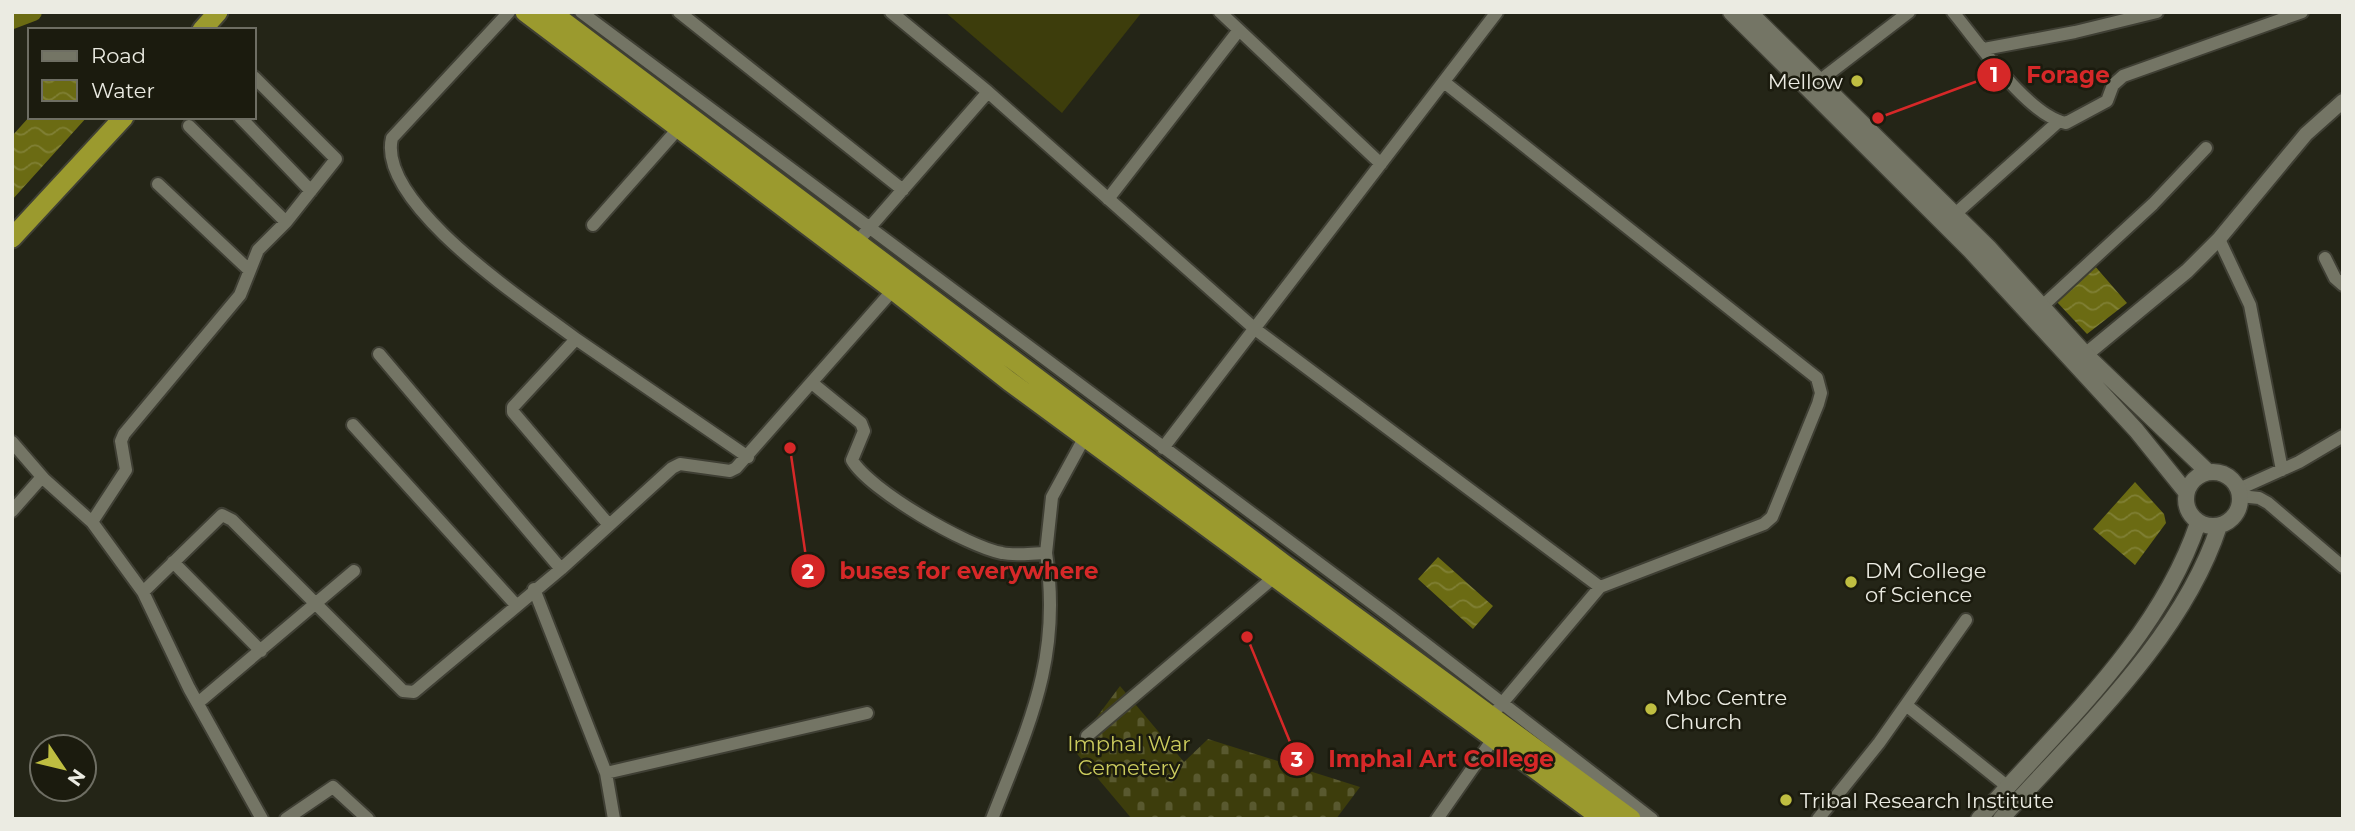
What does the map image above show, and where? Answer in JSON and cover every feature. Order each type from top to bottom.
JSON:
[{"type":"highway","points":[[189,28],[202,12]]},
{"type":"highway","points":[[204,28],[218,12]]},
{"type":"highway","points":[[525,12],[677,130],[864,234],[1167,495],[1273,578],[1603,819]]},
{"type":"highway","points":[[551,12],[893,290],[1089,429],[1497,709],[1631,819]]},
{"type":"highway","points":[[12,221],[105,119]]},
{"type":"highway","points":[[12,238],[122,119]]},
{"type":"main road","points":[[1731,12],[1954,215],[2080,359],[2186,492]]},
{"type":"main road","points":[[1749,12],[1813,86],[1952,231],[2037,311]]},
{"type":"main road","points":[[2001,819],[2119,688],[2175,616],[2199,579],[2219,526],[2236,514],[2239,493],[2226,475],[2208,472],[2080,359]]},
{"type":"main road","points":[[2208,472],[2192,482],[2186,492],[2185,503],[2198,523],[2219,526]]},
{"type":"main road","points":[[1982,818],[2106,677],[2152,617],[2183,565],[2198,523]]},
{"type":"street","points":[[509,12],[392,138],[391,160],[413,200],[438,230],[464,254],[576,339],[748,457]]},
{"type":"street","points":[[581,12],[864,234],[1163,448],[1497,709],[1652,819]]},
{"type":"street","points":[[679,12],[903,190]]},
{"type":"street","points":[[891,12],[988,92],[1255,329],[1600,587]]},
{"type":"street","points":[[1220,12],[1381,164]]},
{"type":"street","points":[[1163,448],[1497,12]]},
{"type":"street","points":[[1813,86],[1909,12]]},
{"type":"street","points":[[1953,12],[2033,104],[2059,121],[2074,120],[2107,101],[2113,85],[2123,76],[2302,12]]},
{"type":"street","points":[[1984,49],[2075,32],[2157,12]]},
{"type":"street","points":[[1108,199],[1238,30]]},
{"type":"street","points":[[92,522],[126,470],[121,441],[124,434],[240,295],[258,250],[286,222],[336,158],[256,79]]},
{"type":"street","points":[[1444,82],[1780,348],[1817,378],[1820,385],[1818,404],[1769,520],[1600,587],[1497,709]]},
{"type":"street","points":[[864,234],[988,92]]},
{"type":"street","points":[[2080,359],[2165,290],[2219,239],[2283,160],[2343,101]]},
{"type":"street","points":[[242,119],[311,191]]},
{"type":"street","points":[[1954,215],[2059,121]]},
{"type":"street","points":[[190,126],[286,222]]},
{"type":"street","points":[[593,225],[677,130]]},
{"type":"street","points":[[2037,311],[2153,204],[2207,148]]},
{"type":"street","points":[[159,184],[249,270]]},
{"type":"street","points":[[2219,239],[2250,305],[2282,470]]},
{"type":"street","points":[[2325,258],[2343,285]]},
{"type":"street","points":[[143,592],[222,515],[232,520],[403,691],[410,694],[561,569],[676,465],[733,470],[748,457],[893,290]]},
{"type":"street","points":[[576,339],[513,407],[513,412],[610,525]]},
{"type":"street","points":[[379,354],[561,569]]},
{"type":"street","points":[[812,383],[861,423],[864,431],[852,458],[853,463],[891,498],[945,528],[1002,553],[1045,553]]},
{"type":"street","points":[[353,425],[516,605]]},
{"type":"street","points":[[992,819],[1046,666],[1052,593],[1045,553],[1052,497],[1089,429]]},
{"type":"street","points":[[2239,493],[2343,436]]},
{"type":"street","points":[[12,442],[42,477],[92,522],[143,592],[262,819]]},
{"type":"street","points":[[12,511],[42,477]]},
{"type":"street","points":[[2239,493],[2268,503],[2343,567]]},
{"type":"street","points":[[173,562],[261,650]]},
{"type":"street","points":[[199,702],[354,571]]},
{"type":"street","points":[[1087,736],[1273,578]]},
{"type":"street","points":[[534,589],[606,773],[614,819]]},
{"type":"street","points":[[1818,819],[1906,705],[1966,621]]},
{"type":"street","points":[[1906,705],[2008,787]]},
{"type":"street","points":[[606,773],[867,713]]},
{"type":"street","points":[[1437,819],[1493,739]]},
{"type":"street","points":[[286,819],[333,788],[368,819]]},
{"type":"green space","points":[[945,12],[1142,12],[1062,113]]},
{"type":"green space","name":"Imphal War Cemetery","points":[[1120,686],[1184,762],[1208,739],[1360,787],[1336,819],[1132,819],[1073,749]]},
{"type":"water","points":[[28,118],[85,119],[12,200],[12,136]]},
{"type":"water","points":[[2094,265],[2127,303],[2087,334],[2056,301]]},
{"type":"water","points":[[2135,482],[2164,514],[2166,523],[2135,565],[2093,529]]},
{"type":"water","points":[[1438,557],[1493,606],[1473,629],[1418,579]]},
{"type":"waterway","points":[[12,20],[33,12]]},
{"type":"place","name":"Mellow","points":[[1857,81]]},
{"type":"place","name":"Forage","points":[[1878,118]]},
{"type":"place","name":"buses for everywhere","points":[[790,448]]},
{"type":"place","name":"DM College of Science","points":[[1851,582]]},
{"type":"place","name":"Imphal Art College","points":[[1247,637]]},
{"type":"place","name":"Mbc Centre Church","points":[[1651,709]]},
{"type":"place","name":"Tribal Research Institute","points":[[1786,800]]}]
